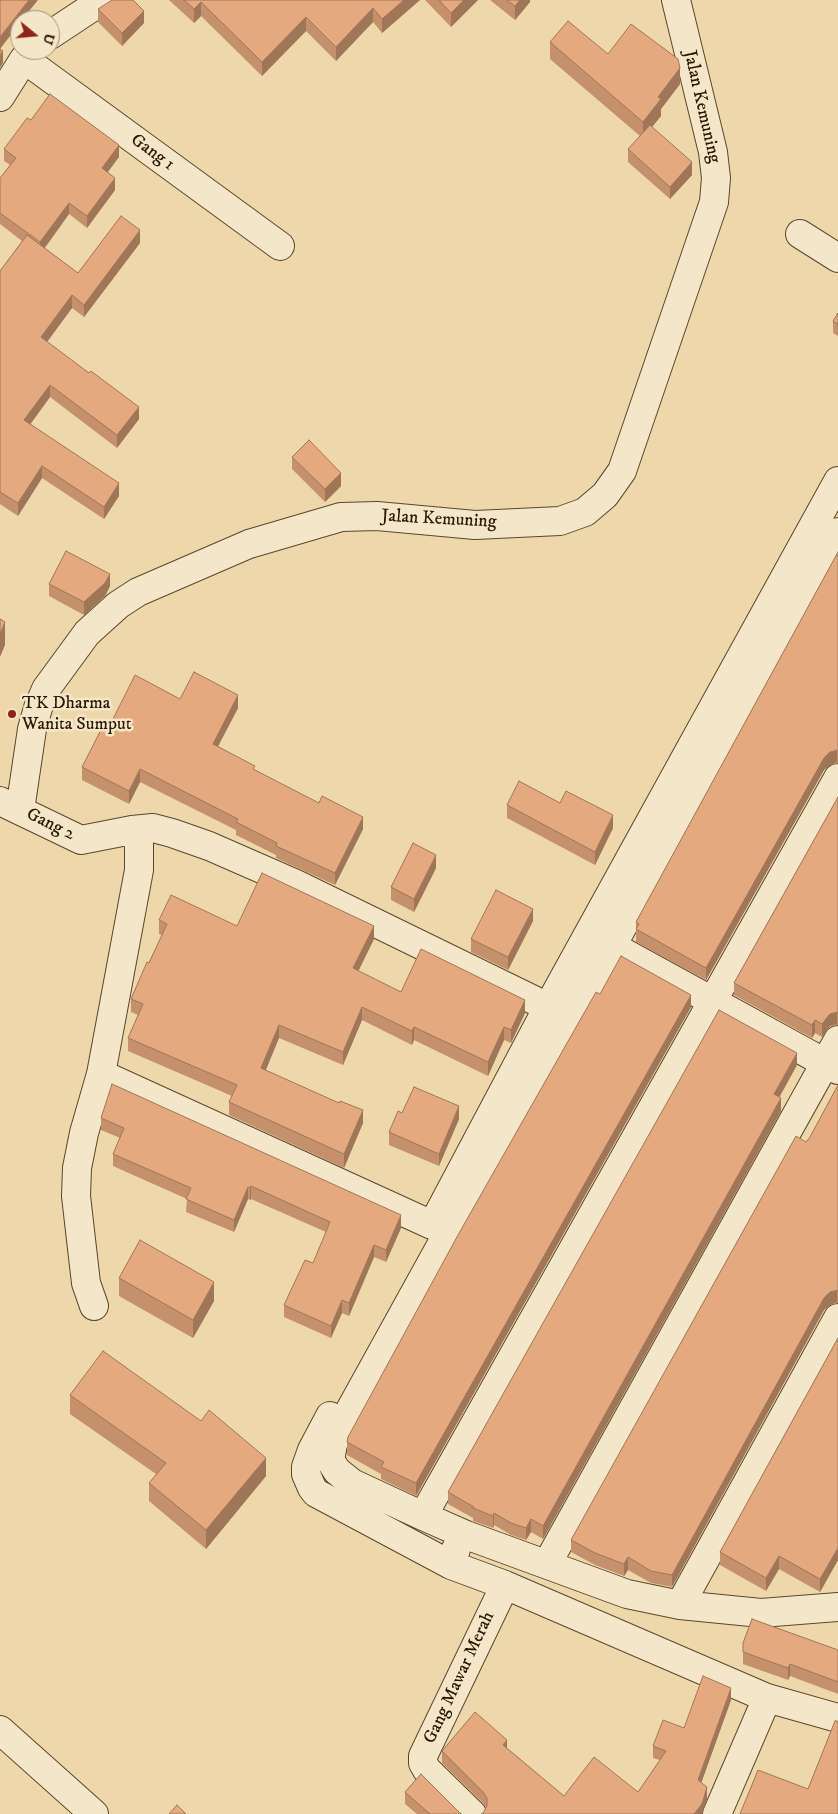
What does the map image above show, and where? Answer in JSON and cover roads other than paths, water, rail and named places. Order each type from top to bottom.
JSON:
[{"type":"street","points":[[60,28],[103,0]]},
{"type":"street","name":"Jalan Kemuning","points":[[10,806],[38,708],[46,689],[87,633],[118,605],[138,592],[249,544],[341,517],[377,516],[475,525],[560,521],[585,512],[605,495],[622,471],[714,202],[716,178],[713,152],[676,0]]},
{"type":"street","points":[[0,97],[24,60]]},
{"type":"street","name":"Gang 1","points":[[36,60],[280,246]]},
{"type":"street","points":[[800,234],[838,258]]},
{"type":"street","points":[[838,481],[548,1007],[312,1450],[306,1467],[306,1474],[316,1493],[451,1565],[505,1585],[766,1698],[838,1718]]},
{"type":"street","points":[[837,1606],[762,1613],[680,1605],[627,1594],[466,1535],[423,1516],[352,1483],[337,1471],[330,1460],[333,1444],[339,1430],[439,1248],[612,946],[838,532]]},
{"type":"street","points":[[423,1516],[838,778]]},
{"type":"street","name":"Gang 2","points":[[10,806],[81,840],[153,828],[209,846],[296,884],[548,1007]]},
{"type":"street","points":[[94,1306],[86,1283],[76,1196],[77,1178],[84,1133],[101,1074],[139,870],[139,844],[132,830]]},
{"type":"street","points":[[612,946],[831,1066]]},
{"type":"street","points":[[547,1564],[831,1066],[838,1040]]},
{"type":"street","points":[[101,1074],[432,1225]]},
{"type":"street","points":[[680,1605],[838,1318]]},
{"type":"street","points":[[451,1565],[457,1547],[466,1535]]},
{"type":"street","name":"Gang Mawar Merah","points":[[472,1814],[427,1770],[423,1763],[423,1756],[505,1585]]},
{"type":"street","points":[[717,1814],[766,1698]]},
{"type":"street","points":[[0,1730],[94,1814]]},
{"type":"place","name":"TK Dharma Wanita Sumput","points":[[12,714]]}]
